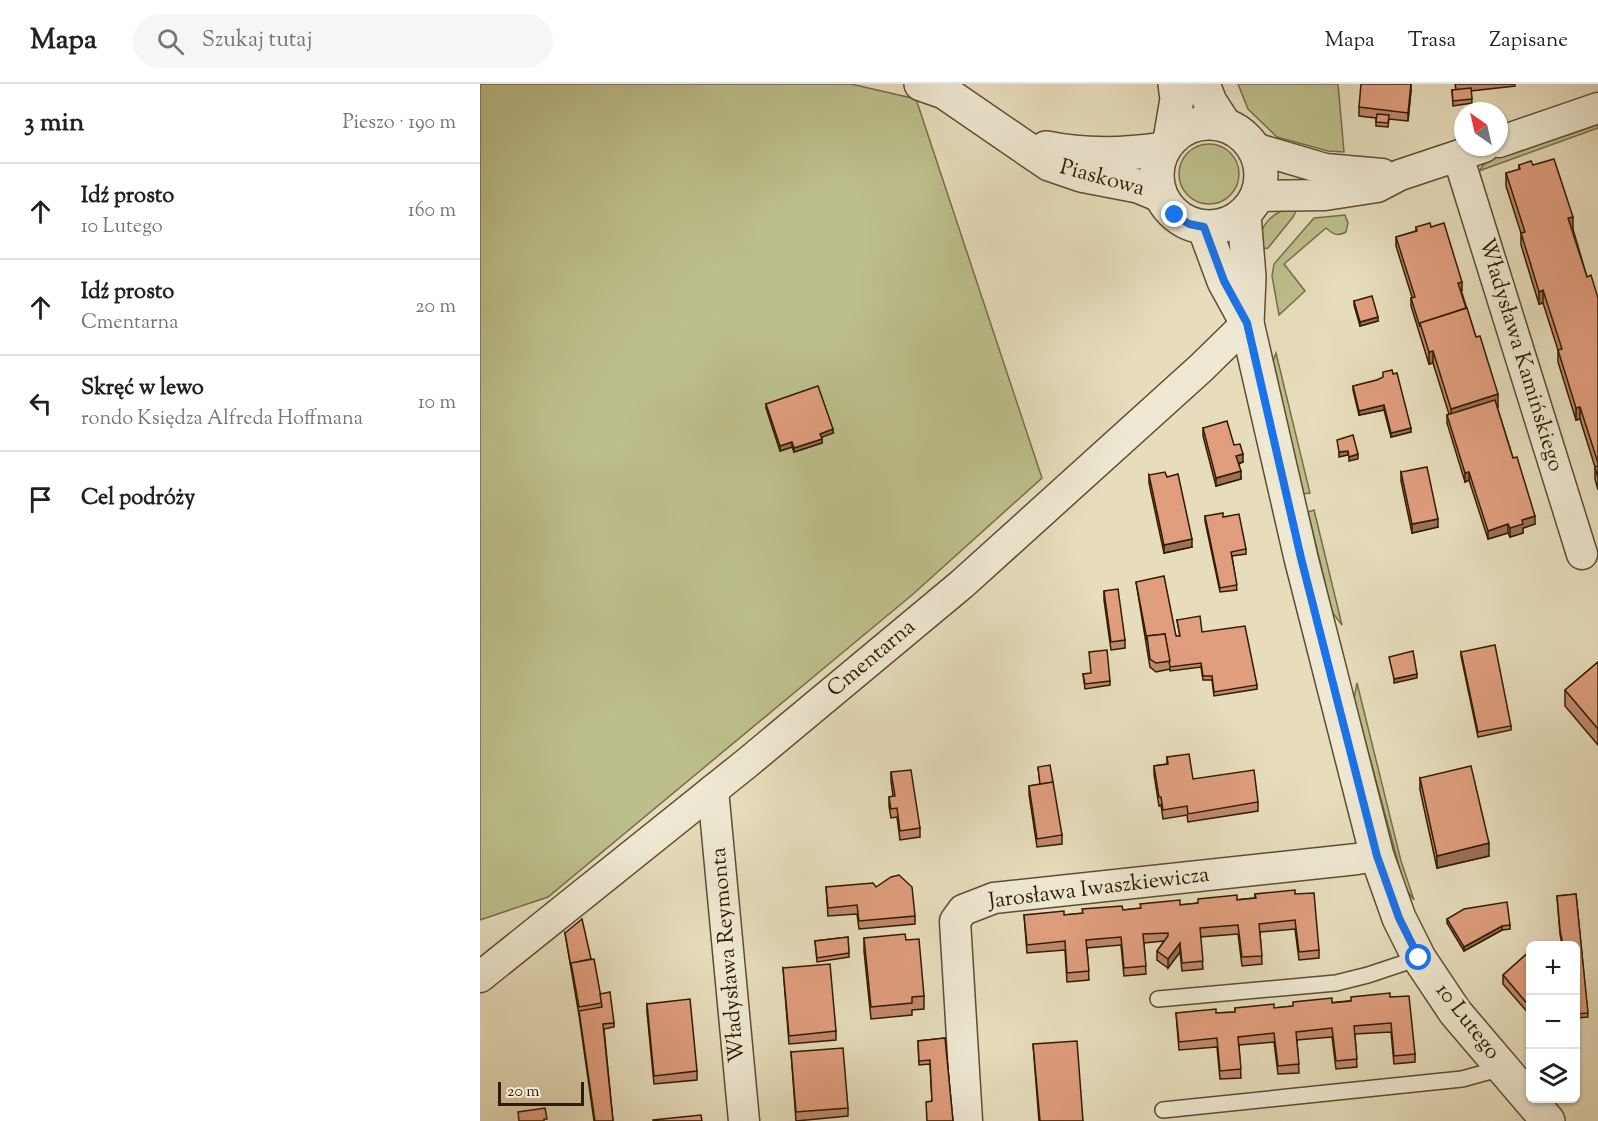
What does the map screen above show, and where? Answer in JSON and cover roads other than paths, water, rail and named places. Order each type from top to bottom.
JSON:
[{"type":"street","name":"Piaskowa","points":[[921,84],[944,92],[1048,164],[1081,175],[1137,186],[1160,195]]},
{"type":"street","points":[[1167,145],[1182,130],[1198,124],[1225,125],[1244,136],[1254,148],[1260,163],[1262,180],[1251,205],[1236,220],[1221,226],[1204,227],[1189,224],[1175,215],[1160,195],[1157,171],[1167,145],[1177,99],[1175,84]]},
{"type":"street","points":[[1203,84],[1210,102],[1225,125]]},
{"type":"street","points":[[1508,139],[1598,108]]},
{"type":"street","name":"Piaskowa","points":[[1015,141],[1072,153],[1135,153],[1167,145]]},
{"type":"street","points":[[1254,148],[1326,169],[1400,175]]},
{"type":"street","points":[[1251,205],[1377,187],[1400,175],[1456,156]]},
{"type":"street","name":"Władysława Kamińskiego","points":[[1472,156],[1582,554]]},
{"type":"street","points":[[1247,323],[1251,205]]},
{"type":"street","points":[[1204,227],[1224,281],[1247,323]]},
{"type":"street","name":"Cmentarna","points":[[480,977],[713,790],[962,584],[1201,368],[1247,323]]},
{"type":"street","name":"10 Lutego","points":[[1247,323],[1301,558],[1377,856],[1399,918],[1419,958],[1455,1012],[1548,1121]]},
{"type":"street","name":"Władysława Reymonta","points":[[713,790],[744,1121]]},
{"type":"street","name":"Jarosława Iwaszkiewicza","points":[[967,1121],[955,921],[963,910],[994,898],[1377,856]]},
{"type":"lane","points":[[1158,999],[1336,982],[1368,975],[1419,958]]},
{"type":"lane","points":[[1163,1110],[1462,1079],[1502,1068]]}]
